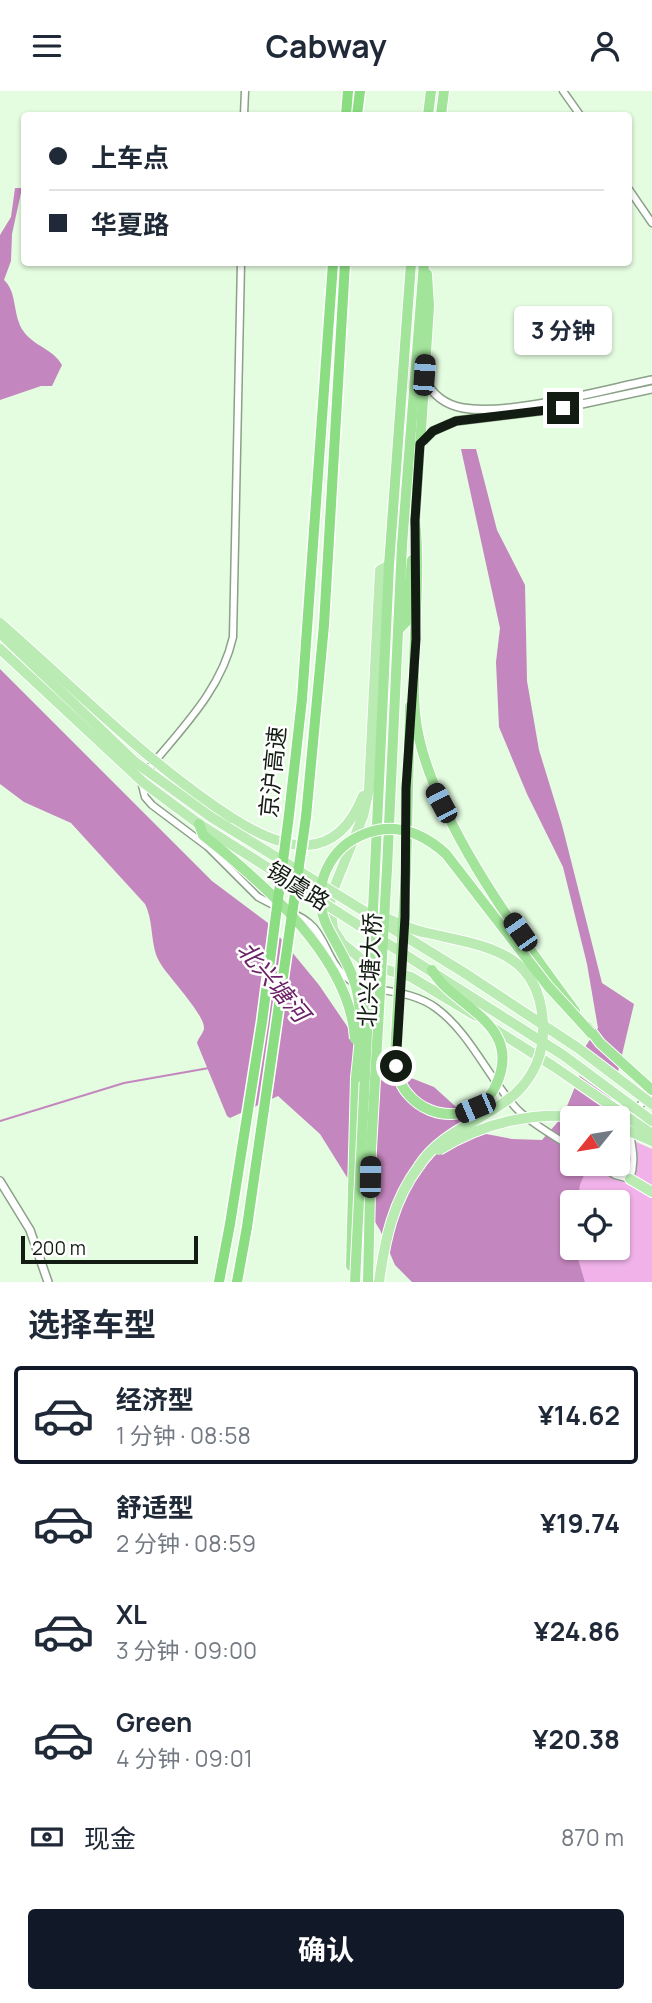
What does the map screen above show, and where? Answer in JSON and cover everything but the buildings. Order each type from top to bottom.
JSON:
[{"type":"highway","points":[[346,112],[348,91]]},
{"type":"highway","points":[[357,112],[360,91]]},
{"type":"highway","points":[[428,112],[431,91]]},
{"type":"highway","points":[[441,112],[444,91]]},
{"type":"highway","name":"京沪高速","points":[[219,1282],[262,1022],[302,699],[333,266]]},
{"type":"highway","name":"京沪高速","points":[[237,1282],[306,817],[324,625],[345,266]]},
{"type":"highway","name":"北兴塘大桥","points":[[353,1282],[389,565],[411,266]]},
{"type":"highway","points":[[399,630],[406,622],[415,520],[429,306],[425,266]]},
{"type":"highway","points":[[399,630],[425,266]]},
{"type":"highway","points":[[415,520],[415,713],[421,751],[431,783],[498,899],[591,1033]]},
{"type":"highway","name":"北兴塘大桥","points":[[368,1282],[371,1150],[399,630]]},
{"type":"highway","points":[[416,639],[406,788],[401,999],[395,1054],[400,1080],[406,1093],[430,1111],[444,1115],[461,1114],[487,1099],[495,1087],[501,1073],[498,1039],[485,1019],[437,981],[432,970]]},
{"type":"highway","points":[[199,824],[203,835],[272,896],[333,972],[351,1009],[355,1078],[353,1282]]},
{"type":"highway","points":[[355,1078],[361,1009],[355,984],[325,922],[321,904],[323,875],[329,862],[355,838],[371,831],[393,828],[428,838],[446,854],[533,967],[591,1033],[652,1091]]},
{"type":"main road","points":[[389,565],[380,570],[368,782],[363,816],[330,898],[333,929],[342,943],[366,964],[411,977],[432,988],[652,1134]]},
{"type":"main road","points":[[0,623],[169,775],[232,818],[278,843],[304,847],[316,845],[347,825],[368,782]]},
{"type":"main road","name":"锡虞路","points":[[0,633],[135,762],[211,817],[360,908],[578,1048],[652,1104]]},
{"type":"main road","name":"锡虞路","points":[[0,649],[144,783],[199,824],[563,1055],[652,1121]]},
{"type":"main road","points":[[360,908],[419,931],[492,947],[509,957],[522,969],[540,1001],[544,1035],[536,1067],[526,1082],[500,1105],[447,1137],[419,1165],[398,1199],[388,1226],[379,1282]]},
{"type":"main road","points":[[419,1165],[451,1143],[506,1122],[560,1117]]},
{"type":"main road","points":[[630,1132],[652,1142]]},
{"type":"main road","points":[[631,1179],[652,1192]]},
{"type":"street","points":[[244,112],[245,91]]},
{"type":"street","points":[[563,91],[578,112]]},
{"type":"street","points":[[632,194],[652,223]]},
{"type":"street","points":[[241,266],[233,637],[227,662],[216,682],[142,778],[141,787],[152,805],[208,847],[258,897],[271,906],[307,918],[316,927],[344,976],[365,986],[406,992],[438,1009],[456,1028],[518,1110],[560,1140]]},
{"type":"street","points":[[424,375],[438,397],[464,408],[489,409],[561,399],[652,380]]},
{"type":"street","points":[[420,444],[433,431],[456,421],[563,408],[652,389]]},
{"type":"street","points":[[619,1176],[631,1179],[634,1167],[629,1122],[640,1103],[652,1091]]},
{"type":"street","points":[[0,1181],[30,1230],[47,1282]]},
{"type":"street","points":[[0,1187],[32,1241],[47,1282]]},
{"type":"shaded area","points":[[630,1139],[652,1149],[652,1282],[585,1282],[579,1260],[630,1260],[630,1190],[579,1190],[584,1176],[630,1176]]},
{"type":"water","points":[[15,188],[21,188],[12,234],[11,261],[4,280],[11,291],[24,332],[54,355],[62,365],[52,386],[41,386],[0,400],[0,235],[11,217]]},
{"type":"water","points":[[461,449],[476,449],[497,530],[525,585],[527,681],[539,750],[562,825],[602,983],[634,1004],[610,1106],[567,1106],[584,1065],[585,1047],[598,1028],[587,964],[563,867],[527,794],[499,727],[496,662],[500,628]]},
{"type":"water","name":"北兴塘河","points":[[0,669],[212,881],[268,923],[319,985],[351,1032],[406,1076],[434,1087],[486,1134],[512,1139],[542,1140],[560,1119],[560,1176],[584,1176],[579,1190],[560,1190],[560,1260],[579,1260],[585,1282],[412,1282],[395,1265],[380,1230],[320,1134],[278,1096],[230,1118],[227,1116],[197,1043],[204,1029],[203,1023],[159,961],[145,904],[71,823],[24,802],[0,784]]},
{"type":"pier","points":[[581,1047],[621,1075],[615,1101],[577,1074]]},
{"type":"waterway","points":[[0,1121],[124,1083],[209,1068]]},
{"type":"route","points":[[396,1066],[405,917],[406,788],[411,675],[418,591],[415,520],[420,444],[433,431],[456,421],[563,408]]}]
